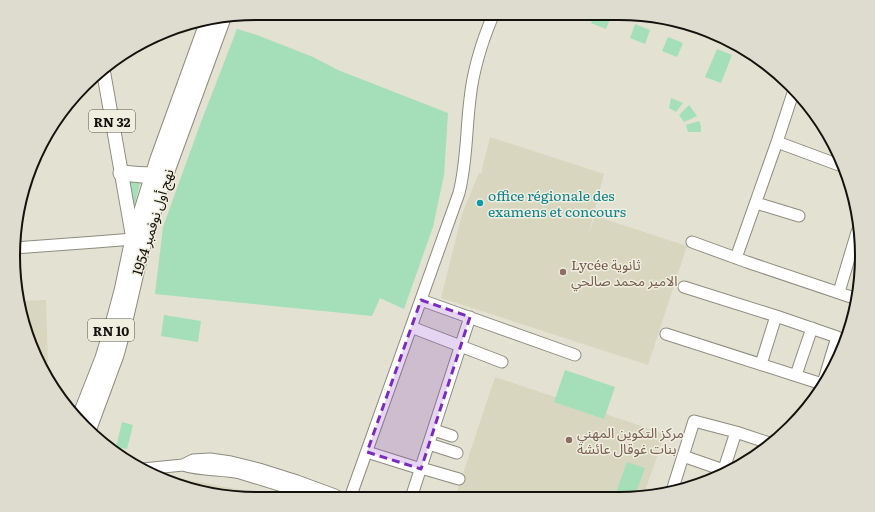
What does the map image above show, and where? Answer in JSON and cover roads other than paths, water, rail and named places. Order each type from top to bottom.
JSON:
[{"type":"highway","name":"نهج أول نوفمبر 1954","points":[[163,164],[221,23]]},
{"type":"highway","name":"نهج أول نوفمبر 1954","points":[[90,424],[116,354],[140,255],[153,211],[163,164],[207,26]]},
{"type":"highway","points":[[163,164],[163,172],[153,175],[126,174],[145,168],[163,164]]},
{"type":"highway","name":"نهج أول نوفمبر 1954","points":[[81,414],[103,358],[122,291],[133,239],[153,175]]},
{"type":"main road","name":"RN 32","points":[[105,75],[126,174],[133,239],[140,255]]},
{"type":"street","points":[[352,492],[459,193],[465,165],[473,78],[478,57],[491,20]]},
{"type":"street","points":[[736,258],[793,97]]},
{"type":"street","points":[[777,142],[836,164]]},
{"type":"street","points":[[756,203],[799,216]]},
{"type":"street","points":[[21,248],[133,239]]},
{"type":"street","points":[[692,242],[851,297]]},
{"type":"street","points":[[839,292],[854,242]]},
{"type":"street","points":[[684,287],[837,337],[828,365]]},
{"type":"street","points":[[421,300],[575,355]]},
{"type":"street","points":[[761,364],[776,316]]},
{"type":"street","points":[[413,492],[470,317]]},
{"type":"street","points":[[411,327],[502,362]]},
{"type":"street","points":[[796,376],[812,328]]},
{"type":"street","points":[[666,334],[796,376],[816,386]]},
{"type":"street","points":[[674,485],[694,421],[765,442]]},
{"type":"street","points":[[434,430],[452,436]]},
{"type":"street","points":[[727,466],[736,432]]},
{"type":"street","points":[[429,444],[457,453]]},
{"type":"street","points":[[367,452],[459,480]]},
{"type":"street","points":[[683,456],[719,470]]},
{"type":"street","points":[[152,468],[183,465],[193,460],[210,459],[231,462],[259,469],[327,492]]},
{"type":"street","points":[[183,465],[193,468],[240,473],[302,492]]},
{"type":"place","name":"office régionale des examens et concours","points":[[480,203]]},
{"type":"place","name":"Lycée ثانوية الامير محمد صالحي","points":[[563,272]]},
{"type":"place","name":"مركز التكوين المهني بنات غوقال عائشة","points":[[569,440]]}]
